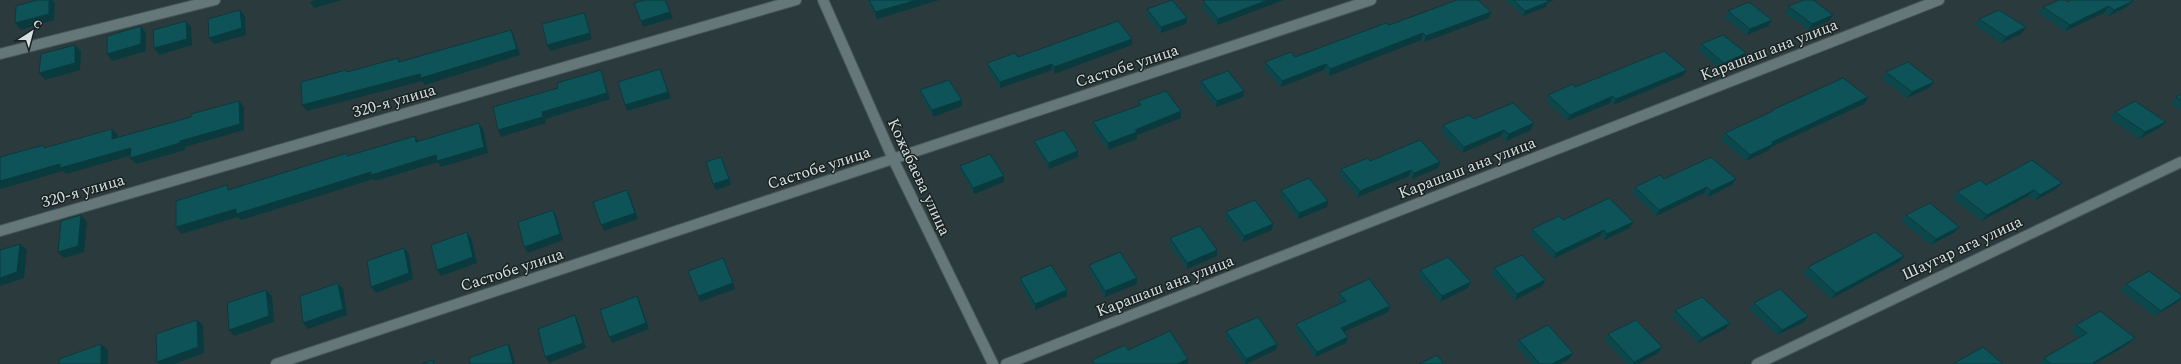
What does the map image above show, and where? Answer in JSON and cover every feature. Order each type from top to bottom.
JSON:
[{"type":"street","points":[[0,54],[215,0]]},
{"type":"street","name":"320-я улица","points":[[0,231],[796,0]]},
{"type":"street","name":"Кожабаева улица","points":[[823,0],[893,159],[993,364]]},
{"type":"street","name":"Састобе улица","points":[[276,364],[1371,0]]},
{"type":"street","name":"Карашаш ана улица","points":[[1006,364],[1931,1]]},
{"type":"street","name":"Шаугар ага улица","points":[[1757,364],[2181,162]]},
{"type":"building","points":[[37,0],[49,0],[49,14],[15,23],[16,6]]},
{"type":"building","points":[[645,0],[665,0],[670,12],[641,21],[634,3]]},
{"type":"building","points":[[869,0],[917,0],[875,12]]},
{"type":"building","points":[[1172,0],[1187,18],[1161,27],[1147,9]]},
{"type":"building","points":[[1268,0],[1218,19],[1203,1]]},
{"type":"building","points":[[1457,0],[1478,0],[1491,12],[1426,36],[1423,33],[1330,69],[1326,64],[1282,81],[1265,62],[1291,52],[1295,57],[1386,23],[1389,25]]},
{"type":"building","points":[[1513,0],[1546,0],[1548,2],[1525,11]]},
{"type":"building","points":[[1804,0],[1813,0],[1833,15],[1812,24],[1788,6]]},
{"type":"building","points":[[2059,0],[2065,0],[2067,2],[2071,0],[2133,1],[2114,10],[2109,6],[2070,25],[2043,7]]},
{"type":"building","points":[[1749,2],[1772,20],[1750,29],[1728,11]]},
{"type":"building","points":[[240,10],[242,28],[209,38],[208,19]]},
{"type":"building","points":[[1999,10],[2026,27],[2006,37],[1979,19]]},
{"type":"building","points":[[584,13],[590,33],[547,45],[542,24]]},
{"type":"building","points":[[186,21],[187,39],[154,48],[153,30]]},
{"type":"building","points":[[1118,21],[1132,39],[1054,67],[1052,64],[1000,82],[987,63],[1015,53],[1018,57]]},
{"type":"building","points":[[141,26],[141,44],[107,54],[107,36]]},
{"type":"building","points":[[511,30],[517,49],[421,78],[420,74],[302,105],[301,82],[346,70],[347,72],[398,58],[399,62]]},
{"type":"building","points":[[1723,35],[1746,53],[1724,63],[1701,44]]},
{"type":"building","points":[[75,45],[75,63],[39,73],[41,54]]},
{"type":"building","points":[[1664,51],[1687,70],[1616,99],[1613,96],[1570,115],[1548,95],[1573,84],[1575,87]]},
{"type":"building","points":[[1908,62],[1934,82],[1912,92],[1886,72]]},
{"type":"building","points":[[660,69],[668,92],[625,105],[618,82]]},
{"type":"building","points":[[601,70],[607,93],[542,112],[543,117],[498,130],[493,107],[558,88],[557,83]]},
{"type":"building","points":[[1228,71],[1244,91],[1217,101],[1201,81]]},
{"type":"building","points":[[1843,78],[1868,97],[1772,142],[1773,144],[1750,155],[1725,133],[1773,111],[1772,110]]},
{"type":"building","points":[[949,80],[962,100],[932,110],[920,90]]},
{"type":"building","points":[[1166,91],[1181,111],[1135,130],[1137,132],[1108,143],[1093,122],[1141,105],[1138,101]]},
{"type":"building","points":[[2181,94],[2181,100],[2176,97]]},
{"type":"building","points":[[239,101],[240,124],[180,141],[180,143],[130,158],[131,148],[60,168],[60,164],[0,181],[0,157],[44,145],[44,148],[112,129],[112,139],[191,117],[191,114]]},
{"type":"building","points":[[2135,101],[2166,122],[2145,132],[2115,112]]},
{"type":"building","points":[[1513,103],[1534,123],[1509,134],[1504,130],[1464,147],[1443,125],[1469,115],[1474,119]]},
{"type":"building","points":[[479,123],[484,147],[437,161],[436,155],[371,175],[371,172],[236,214],[236,209],[176,227],[176,201],[227,185],[228,190],[347,153],[347,156],[415,136],[416,142]]},
{"type":"building","points":[[1064,130],[1078,151],[1048,163],[1034,141]]},
{"type":"building","points":[[1420,140],[1440,162],[1414,173],[1411,170],[1360,191],[1341,169],[1368,158],[1370,161]]},
{"type":"building","points":[[990,154],[1004,176],[973,188],[960,166]]},
{"type":"building","points":[[721,157],[729,179],[713,184],[706,162]]},
{"type":"building","points":[[1711,157],[1736,179],[1711,191],[1707,187],[1659,210],[1635,187],[1660,175],[1664,179]]},
{"type":"building","points":[[2032,160],[2062,183],[2040,195],[2034,190],[1987,215],[1957,192],[1980,180],[1986,185]]},
{"type":"building","points":[[1309,178],[1328,201],[1299,213],[1281,190]]},
{"type":"building","points":[[627,190],[635,213],[601,225],[593,202]]},
{"type":"building","points":[[1609,198],[1633,222],[1607,234],[1604,230],[1556,253],[1532,229],[1559,216],[1563,220]]},
{"type":"building","points":[[1255,200],[1273,224],[1244,236],[1226,212]]},
{"type":"building","points":[[1930,203],[1959,227],[1936,239],[1906,215]]},
{"type":"building","points":[[553,210],[560,234],[524,247],[518,222]]},
{"type":"building","points":[[81,215],[78,246],[58,252],[61,221]]},
{"type":"building","points":[[1200,226],[1217,250],[1187,263],[1170,238]]},
{"type":"building","points":[[467,232],[473,257],[437,270],[431,245]]},
{"type":"building","points":[[1875,232],[1904,256],[1836,293],[1808,267]]},
{"type":"building","points":[[20,244],[17,272],[0,278],[0,250]]},
{"type":"building","points":[[404,248],[409,273],[371,287],[367,261]]},
{"type":"building","points":[[1120,252],[1137,278],[1105,291],[1089,265]]},
{"type":"building","points":[[1522,255],[1545,280],[1517,294],[1494,268]]},
{"type":"building","points":[[1448,257],[1471,282],[1442,296],[1420,270]]},
{"type":"building","points":[[723,258],[733,283],[698,296],[688,271]]},
{"type":"building","points":[[1051,265],[1067,290],[1035,304],[1020,278]]},
{"type":"building","points":[[2149,271],[2181,295],[2181,298],[2161,311],[2126,284]]},
{"type":"building","points":[[1369,279],[1390,306],[1341,328],[1348,337],[1317,352],[1296,324],[1346,301],[1339,293]]},
{"type":"building","points":[[338,283],[343,309],[303,323],[300,296]]},
{"type":"building","points":[[1780,289],[1808,316],[1782,330],[1754,303]]},
{"type":"building","points":[[266,290],[269,316],[229,330],[227,303]]},
{"type":"building","points":[[637,296],[646,323],[609,337],[600,310]]},
{"type":"building","points":[[1702,297],[1730,323],[1702,338],[1675,310]]},
{"type":"building","points":[[2100,311],[2135,338],[2093,364],[2051,364],[2044,358],[2087,333],[2076,325]]},
{"type":"building","points":[[575,315],[583,343],[545,357],[538,329]]},
{"type":"building","points":[[1258,317],[1277,344],[1246,359],[1226,331]]},
{"type":"building","points":[[197,320],[198,347],[157,362],[156,334]]},
{"type":"building","points":[[1636,320],[1662,347],[1634,362],[1608,334]]},
{"type":"building","points":[[1548,325],[1573,353],[1552,364],[1540,364],[1519,340]]},
{"type":"building","points":[[1170,331],[1188,359],[1177,364],[1095,364],[1092,360],[1125,345],[1128,350]]},
{"type":"building","points":[[101,344],[101,364],[59,364],[59,359]]},
{"type":"building","points":[[508,344],[513,364],[470,364],[469,358]]},
{"type":"building","points":[[1983,347],[2003,364],[1953,364]]},
{"type":"building","points":[[1437,355],[1444,364],[1419,364]]},
{"type":"building","points":[[433,360],[434,364],[422,364]]}]
